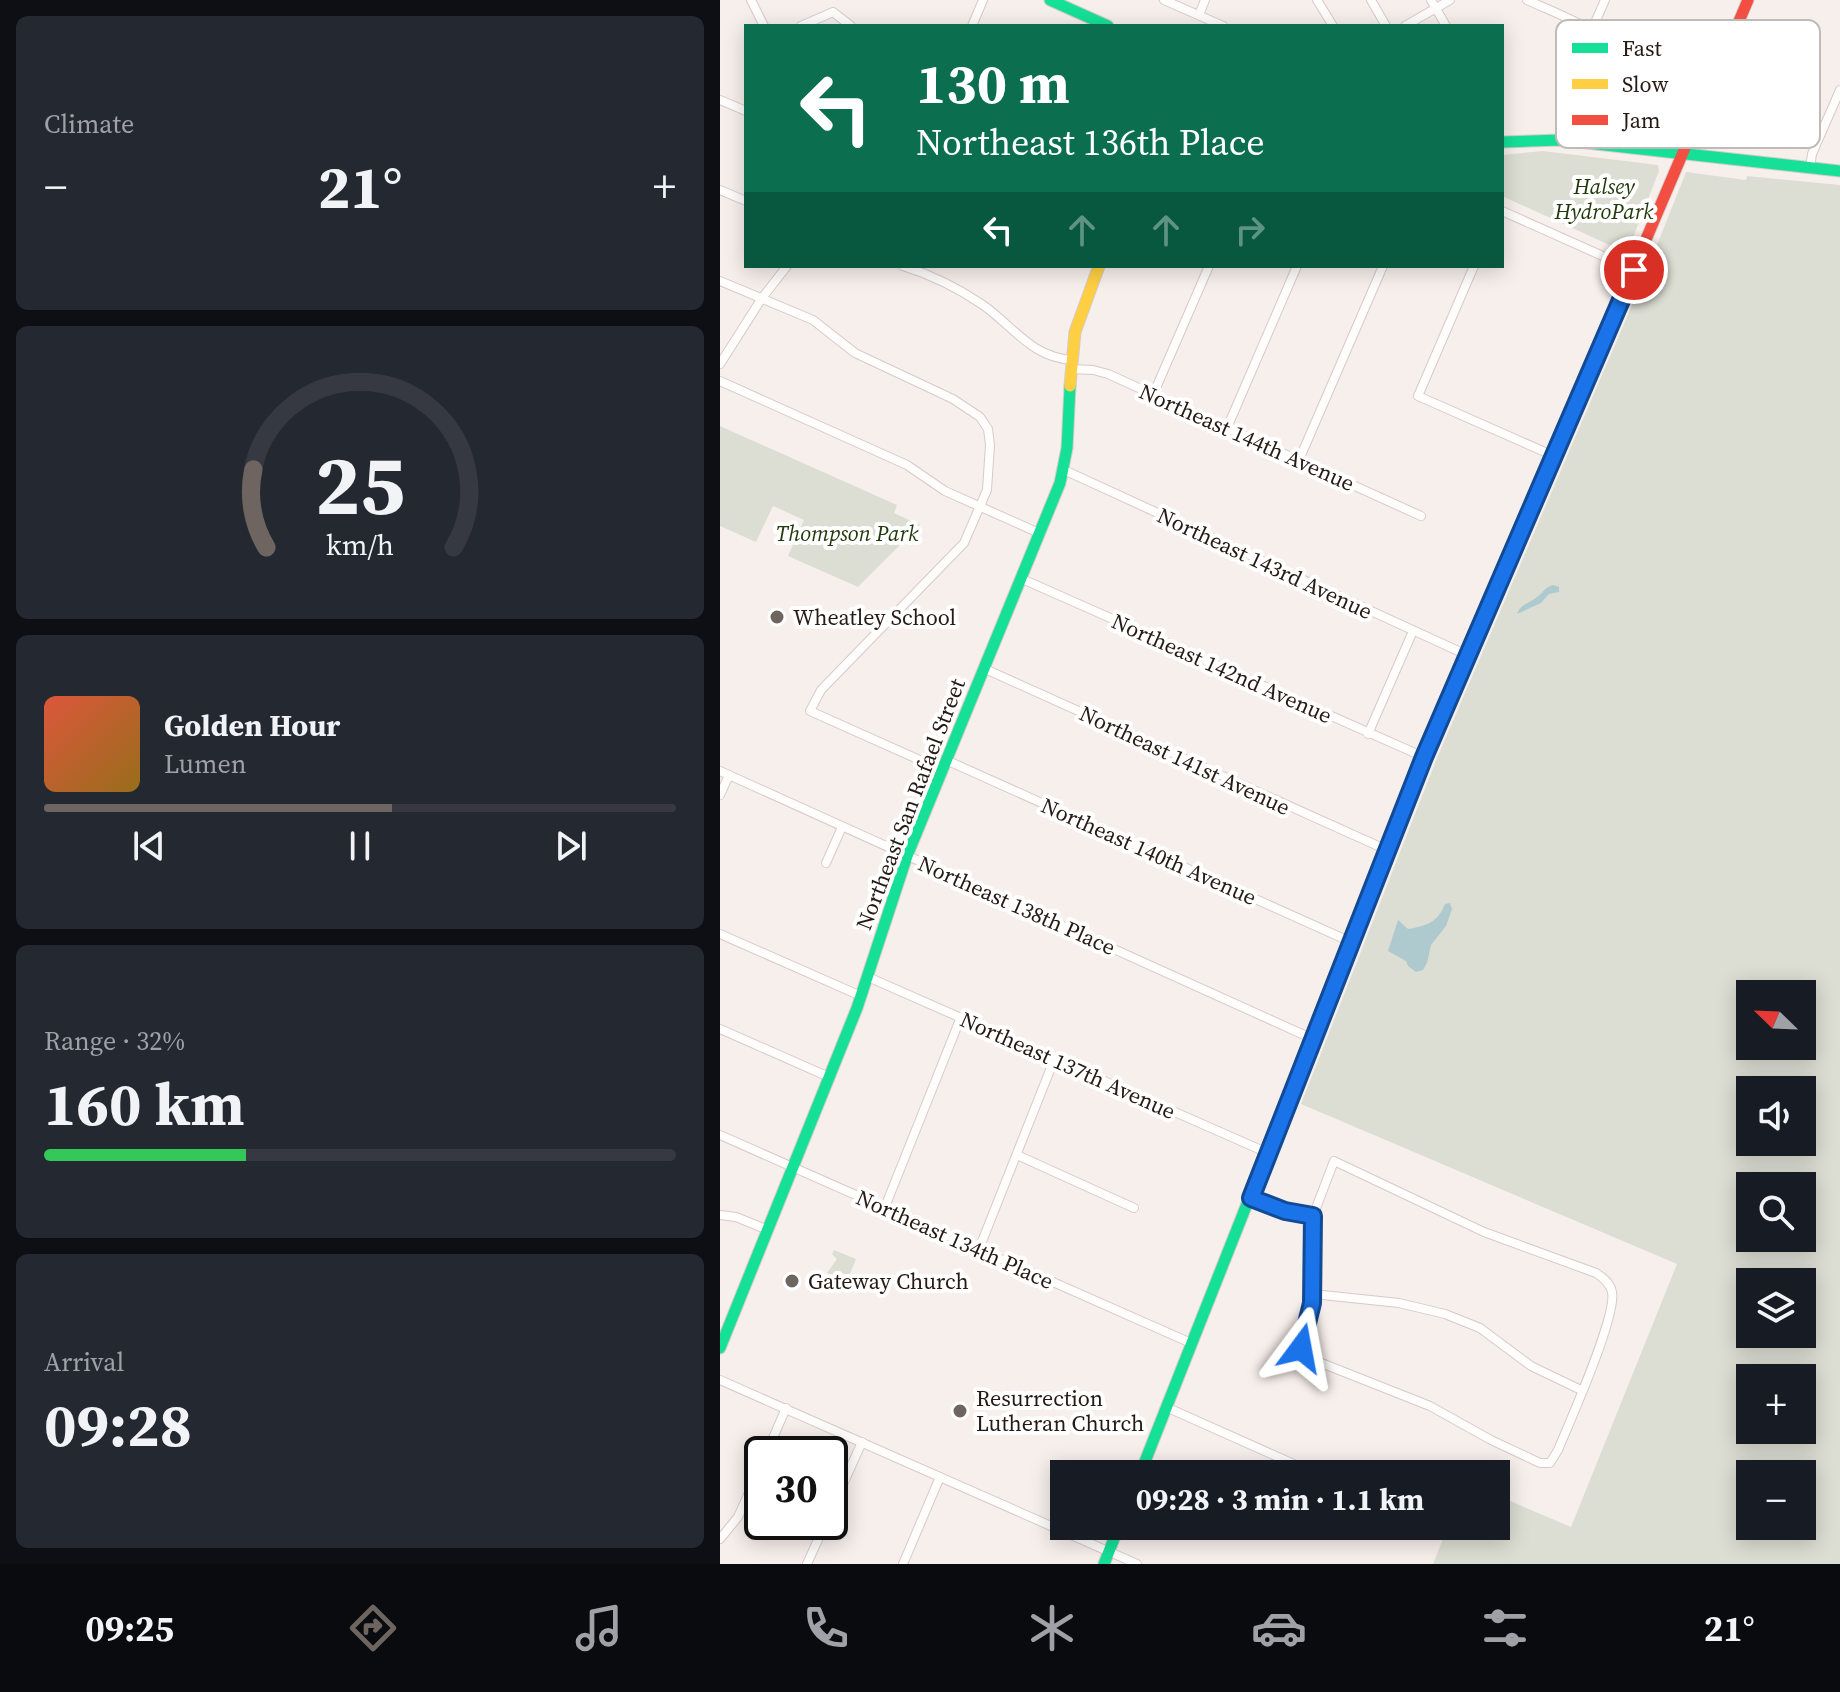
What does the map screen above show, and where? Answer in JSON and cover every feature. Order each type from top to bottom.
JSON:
[{"type":"main road","points":[[1050,0],[1104,24]]},
{"type":"main road","points":[[1739,20],[1748,0]]},
{"type":"main road","points":[[1504,142],[1556,140]]},
{"type":"main road","points":[[1629,148],[1840,171]]},
{"type":"main road","points":[[1145,1460],[1424,757],[1684,148]]},
{"type":"main road","name":"Northeast San Rafael Street","points":[[720,1348],[861,996],[907,856],[1064,470],[1070,434],[1072,365],[1079,314],[1098,268]]},
{"type":"main road","points":[[1104,1564],[1114,1540]]},
{"type":"street","points":[[751,0],[763,24]]},
{"type":"street","points":[[973,24],[983,0]]},
{"type":"street","points":[[1164,0],[1219,24]]},
{"type":"street","points":[[1199,15],[1205,0]]},
{"type":"street","points":[[1317,0],[1332,24]]},
{"type":"street","points":[[1371,0],[1385,24]]},
{"type":"street","points":[[1408,24],[1433,4],[1450,0]]},
{"type":"street","points":[[1527,0],[1570,20]]},
{"type":"street","points":[[1596,20],[1605,0]]},
{"type":"street","points":[[1433,4],[1445,24]]},
{"type":"street","points":[[805,24],[830,12],[838,14],[849,24]]},
{"type":"street","points":[[1820,136],[1840,90]]},
{"type":"street","points":[[720,100],[744,110]]},
{"type":"street","points":[[1810,168],[1815,148]]},
{"type":"street","points":[[720,190],[744,200]]},
{"type":"street","points":[[1504,212],[1634,270]]},
{"type":"street","points":[[720,364],[762,298],[785,268]]},
{"type":"street","name":"Northeast 144th Avenue","points":[[908,268],[967,295],[1039,352],[1072,365],[1102,372],[1421,516]]},
{"type":"street","points":[[1153,395],[1208,268]]},
{"type":"street","points":[[1227,428],[1296,268]]},
{"type":"street","points":[[1299,460],[1382,268]]},
{"type":"street","points":[[1473,268],[1418,396],[1554,456]]},
{"type":"street","points":[[720,281],[813,320],[855,353],[953,399],[980,417],[989,436],[987,490],[981,508]]},
{"type":"street","points":[[720,381],[907,465],[945,491],[1039,533]]},
{"type":"street","name":"Northeast 143rd Avenue","points":[[1064,470],[1467,655]]},
{"type":"street","name":"Northeast 140th Avenue","points":[[981,508],[960,549],[821,690],[810,711],[944,765],[1351,942]]},
{"type":"street","name":"Northeast 142nd Avenue","points":[[1020,578],[1424,757]]},
{"type":"street","points":[[1368,734],[1413,631]]},
{"type":"street","name":"Northeast 141st Avenue","points":[[983,668],[1387,850]]},
{"type":"street","points":[[720,795],[724,773]]},
{"type":"street","name":"Northeast 138th Place","points":[[724,773],[1313,1039]]},
{"type":"street","points":[[826,863],[842,827]]},
{"type":"street","points":[[720,934],[861,996]]},
{"type":"street","name":"Northeast 137th Avenue","points":[[868,977],[1268,1153]]},
{"type":"street","points":[[885,1207],[961,1017]]},
{"type":"street","points":[[720,1029],[829,1077]]},
{"type":"street","points":[[979,1249],[1054,1060]]},
{"type":"street","name":"Northeast 134th Place","points":[[720,1135],[1191,1343]]},
{"type":"street","points":[[1017,1155],[1134,1208]]},
{"type":"street","points":[[1334,1161],[1484,1232],[1603,1278],[1611,1289],[1609,1319],[1555,1458],[1550,1463],[1540,1463],[1491,1440],[1430,1406],[1301,1355],[1313,1294],[1313,1216],[1334,1161]]},
{"type":"street","points":[[1251,1198],[1285,1211],[1313,1216]]},
{"type":"street","points":[[720,1215],[736,1217],[768,1230]]},
{"type":"street","points":[[1303,1267],[1314,1267]]},
{"type":"street","points":[[1313,1294],[1399,1303],[1445,1314],[1480,1328],[1540,1372],[1581,1390]]},
{"type":"street","points":[[720,1380],[1137,1564]]},
{"type":"street","points":[[1166,1407],[1285,1460]]},
{"type":"street","points":[[774,1436],[786,1408]]},
{"type":"street","points":[[848,1473],[862,1442]]},
{"type":"street","points":[[903,1564],[940,1477]]},
{"type":"street","points":[[720,1539],[738,1517],[744,1504]]},
{"type":"street","points":[[807,1564],[818,1540]]},
{"type":"green space","name":"Halsey HydroPark","points":[[1543,151],[1658,165],[1659,171],[1627,253],[1504,197],[1504,155]]},
{"type":"green space","points":[[1686,172],[1746,180],[1747,176],[1840,185],[1840,1564],[1433,1564],[1442,1540],[1510,1540],[1510,1501],[1571,1527],[1677,1264],[1301,1104],[1437,758],[1645,275]]},
{"type":"green space","name":"Thompson Park","points":[[720,426],[897,505],[894,513],[920,525],[858,587],[788,556],[804,520],[773,506],[756,542],[720,526]]},
{"type":"green space","points":[[834,1250],[856,1259],[849,1276],[842,1273],[839,1278],[827,1273],[837,1259],[832,1254]]},
{"type":"water","points":[[1553,585],[1559,587],[1559,592],[1549,594],[1541,603],[1517,614],[1523,606]]},
{"type":"water","points":[[1450,903],[1452,909],[1446,926],[1431,945],[1423,970],[1416,972],[1406,961],[1388,951],[1398,920],[1408,929],[1421,926],[1435,919],[1445,904]]},
{"type":"traffic: fast","points":[[1050,0],[1104,24]]},
{"type":"traffic: fast","points":[[1504,142],[1556,140]]},
{"type":"traffic: fast","points":[[1632,148],[1840,171]]},
{"type":"traffic: fast","points":[[720,1348],[857,1008],[907,856],[1060,483],[1067,448],[1070,386]]},
{"type":"traffic: fast","points":[[1146,1460],[1424,757],[1492,597]]},
{"type":"traffic: fast","points":[[1104,1564],[1113,1540]]},
{"type":"traffic: slow","points":[[1492,597],[1644,244]]},
{"type":"traffic: slow","points":[[1070,386],[1075,332],[1098,268]]},
{"type":"traffic: jam","points":[[1739,20],[1748,0]]},
{"type":"traffic: jam","points":[[1644,244],[1685,148]]},
{"type":"place","name":"Wheatley School","points":[[777,617]]},
{"type":"place","name":"Gateway Church","points":[[792,1281]]},
{"type":"place","name":"Resurrection Lutheran Church","points":[[960,1411]]},
{"type":"route","points":[[1301,1348],[1312,1303],[1313,1216],[1285,1211],[1251,1198],[1424,757],[1634,270]]}]
